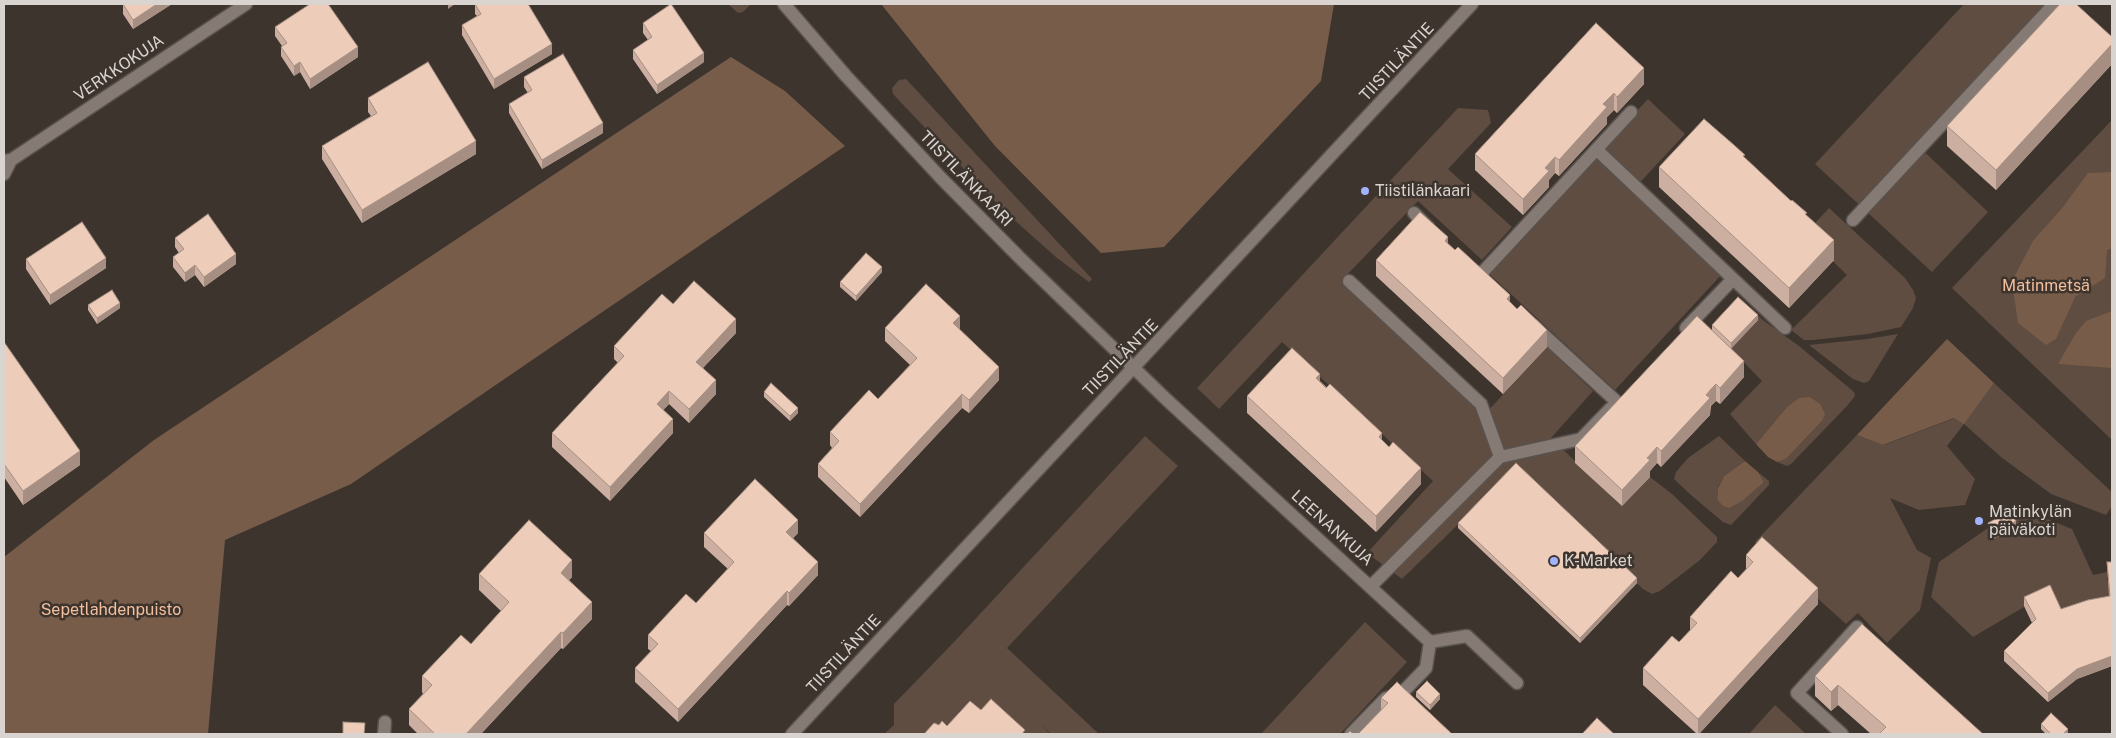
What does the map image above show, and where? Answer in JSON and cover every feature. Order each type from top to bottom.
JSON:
[{"type":"street","name":"VERKKOKUJA","points":[[4,174],[8,161],[246,4]]},
{"type":"street","name":"TIISTILÄNKAARI","points":[[784,4],[846,76],[1000,238],[1134,368]]},
{"type":"street","name":"TIISTILÄNTIE","points":[[792,734],[1472,4]]},
{"type":"street","points":[[1853,220],[2054,4]]},
{"type":"street","points":[[1480,275],[1631,112]]},
{"type":"street","points":[[1597,150],[1785,328]]},
{"type":"street","points":[[1414,213],[1440,238]]},
{"type":"street","points":[[1674,341],[1732,279]]},
{"type":"street","points":[[1349,281],[1482,404],[1500,456]]},
{"type":"street","points":[[1371,586],[1500,456],[1581,439],[1620,399],[1523,315]]},
{"type":"street","name":"LEENANKUJA","points":[[1134,368],[1430,642]]},
{"type":"street","points":[[1842,734],[1797,693],[1858,627]]},
{"type":"street","points":[[1351,734],[1386,698],[1400,695],[1426,668],[1430,642],[1467,636],[1517,683]]},
{"type":"green space","points":[[728,4],[751,4],[743,12],[738,13]]},
{"type":"green space","points":[[881,4],[1334,4],[1321,81],[1164,247],[1101,253],[995,146]]},
{"type":"green space","points":[[1964,4],[2046,4],[1916,144],[1988,212],[1932,272],[1815,164]]},
{"type":"green space","name":"Sepetlahdenpuisto","points":[[731,57],[785,91],[845,146],[351,484],[225,540],[208,734],[4,734],[4,557],[154,440]]},
{"type":"green space","points":[[906,79],[1092,279],[1089,282],[1057,258],[1002,209],[893,94],[892,88],[899,80]]},
{"type":"green space","points":[[1648,99],[1685,134],[1632,191],[1722,274],[1615,390],[1487,272]]},
{"type":"green space","points":[[1458,108],[1488,110],[1491,123],[1448,169],[1512,227],[1482,260],[1418,201],[1341,281],[1485,414],[1547,347],[1593,391],[1551,438],[1622,506],[1650,477],[1672,494],[1717,537],[1717,542],[1700,560],[1660,591],[1652,594],[1643,589],[1516,468],[1402,579],[1367,553],[1433,481],[1282,342],[1219,409],[1197,388]]},
{"type":"green space","name":"Matinmetsä","points":[[2112,120],[2112,440],[1952,288]]},
{"type":"green space","points":[[2112,172],[2112,248],[2107,250],[2105,278],[2075,297],[2056,339],[2046,345],[2018,323],[2012,281],[2033,241],[2063,207],[2088,173]]},
{"type":"green space","points":[[1829,208],[1905,278],[1913,290],[1916,298],[1913,308],[1901,327],[1868,334],[1813,340],[1804,340],[1791,330],[1847,275],[1805,234]]},
{"type":"green space","points":[[1745,303],[1764,321],[1799,346],[1854,392],[1855,396],[1847,406],[1787,466],[1777,462],[1786,459],[1822,421],[1786,408],[1756,444],[1730,414],[1762,381],[1731,349]]},
{"type":"green space","points":[[2112,311],[2112,368],[2058,364],[2076,333],[2086,321]]},
{"type":"green space","points":[[1898,334],[1869,381],[1864,383],[1853,379],[1809,345],[1867,339]]},
{"type":"green space","points":[[1947,339],[1994,383],[1964,424],[1954,418],[1883,445],[1857,435]]},
{"type":"green space","points":[[1994,383],[2112,492],[2112,506],[2106,515],[2051,494],[2001,457],[1964,424],[1947,446],[1975,479],[1965,505],[1919,510],[1890,498],[1917,550],[1931,558],[1920,610],[1887,643],[1858,613],[1846,624],[1755,542],[1857,435],[1884,445],[1955,418],[1964,423]]},
{"type":"green space","points":[[1810,397],[1820,404],[1825,414],[1822,421],[1786,459],[1777,462],[1768,457],[1756,444],[1786,408],[1799,398]]},
{"type":"green space","points":[[1145,436],[1178,466],[1007,648],[1099,734],[1051,734],[1041,724],[1050,734],[884,734],[894,725],[894,704]]},
{"type":"green space","points":[[1719,436],[1745,461],[1724,476],[1718,487],[1717,499],[1764,482],[1758,472],[1769,481],[1769,485],[1731,525],[1723,522],[1674,479],[1676,472],[1688,458]]},
{"type":"green space","points":[[1745,461],[1758,472],[1764,482],[1742,501],[1729,508],[1723,506],[1717,499],[1718,488],[1724,476]]},
{"type":"green space","points":[[2032,513],[2072,529],[2093,575],[2107,572],[2110,605],[2061,618],[2050,595],[2024,607],[1973,637],[1931,597],[1939,562],[1988,528],[2011,516]]},
{"type":"green space","points":[[1365,622],[1407,662],[1340,734],[1261,734]]},
{"type":"green space","points":[[1775,705],[1806,734],[1749,734]]},
{"type":"building","points":[[123,4],[157,4],[133,20]]},
{"type":"building","points":[[310,4],[328,4],[358,47],[310,79],[300,62],[294,66],[281,47],[287,43],[275,27]]},
{"type":"building","points":[[475,4],[528,4],[552,44],[494,79],[462,25],[481,14]]},
{"type":"building","points":[[671,4],[704,53],[657,85],[633,50],[652,37],[643,23]]},
{"type":"building","points":[[2060,4],[2076,4],[2112,37],[2112,44],[1996,170],[1947,126]]},
{"type":"building","points":[[1596,23],[1644,68],[1617,97],[1614,93],[1603,104],[1607,107],[1559,160],[1555,157],[1545,168],[1549,171],[1523,199],[1475,154]]},
{"type":"building","points":[[563,54],[603,123],[542,160],[509,104],[532,90],[524,77]]},
{"type":"building","points":[[428,62],[476,141],[362,210],[322,146],[377,113],[368,98]]},
{"type":"building","points":[[1704,119],[1745,155],[1743,156],[1791,201],[1807,213],[1805,214],[1834,240],[1789,288],[1659,167]]},
{"type":"building","points":[[1420,212],[1448,237],[1445,241],[1455,250],[1458,247],[1510,295],[1507,299],[1517,309],[1521,305],[1547,330],[1503,378],[1376,260]]},
{"type":"building","points":[[208,214],[236,254],[204,277],[195,265],[185,273],[173,257],[184,249],[175,238]]},
{"type":"building","points":[[82,222],[106,258],[50,295],[26,259]]},
{"type":"building","points":[[866,253],[882,267],[856,296],[840,282]]},
{"type":"building","points":[[694,281],[736,319],[696,362],[716,380],[689,409],[669,391],[657,404],[673,419],[610,487],[552,433],[624,356],[614,346],[662,294],[673,304]]},
{"type":"building","points":[[926,284],[960,316],[953,323],[999,367],[969,400],[962,394],[860,504],[818,464],[839,441],[830,432],[869,390],[878,399],[917,358],[885,328]]},
{"type":"building","points":[[112,290],[120,303],[97,318],[88,305]]},
{"type":"building","points":[[1738,297],[1758,315],[1731,343],[1712,325]]},
{"type":"building","points":[[1697,316],[1744,361],[1720,388],[1716,384],[1711,389],[1706,395],[1710,398],[1661,451],[1657,447],[1647,458],[1650,460],[1622,490],[1575,446]]},
{"type":"building","points":[[4,342],[80,451],[23,491],[4,464]]},
{"type":"building","points":[[1292,348],[1320,374],[1316,378],[1326,388],[1330,384],[1382,433],[1379,437],[1389,447],[1393,442],[1421,468],[1376,516],[1247,396]]},
{"type":"building","points":[[771,383],[798,408],[790,416],[764,392]]},
{"type":"building","name":"K-Market","points":[[1516,463],[1637,578],[1580,638],[1458,523]]},
{"type":"building","points":[[755,479],[798,520],[786,532],[818,562],[789,593],[787,591],[678,709],[635,668],[658,644],[648,635],[686,594],[696,603],[734,562],[704,533]]},
{"type":"building","points":[[2011,511],[2016,521],[1993,534],[1988,523]]},
{"type":"building","points":[[529,520],[572,560],[561,573],[592,602],[563,633],[561,632],[466,734],[435,734],[409,709],[432,685],[422,676],[461,635],[471,644],[509,602],[479,574]]},
{"type":"building","points":[[1762,537],[1818,588],[1698,719],[1643,668],[1672,636],[1679,642],[1697,623],[1690,617],[1731,571],[1738,578],[1753,562],[1746,555]]},
{"type":"building","points":[[2107,562],[2112,562],[2112,656],[2077,669],[2048,693],[2004,651],[2036,619],[2024,597],[2050,585],[2061,609],[2088,600],[2110,596]]},
{"type":"building","points":[[1862,624],[1983,734],[1879,734],[1886,727],[1838,685],[1831,692],[1815,676]]},
{"type":"building","points":[[1427,681],[1440,694],[1430,705],[1416,692]]},
{"type":"building","points":[[1397,682],[1452,734],[1358,734],[1388,703],[1381,698]]},
{"type":"building","points":[[991,699],[1025,730],[1022,734],[924,734],[934,723],[939,725],[942,721],[947,726],[970,701],[981,710]]},
{"type":"building","points":[[2051,713],[2068,729],[2063,734],[2051,734],[2041,724]]},
{"type":"building","points":[[1597,718],[1614,734],[1582,734]]},
{"type":"building","points":[[343,722],[365,723],[364,734],[343,734]]},
{"type":"place","name":"Tiistilänkaari","points":[[1365,191]]},
{"type":"place","name":"Matinkylän päiväkoti","points":[[1979,521]]},
{"type":"place","name":"K-Market","points":[[1554,561]]}]
